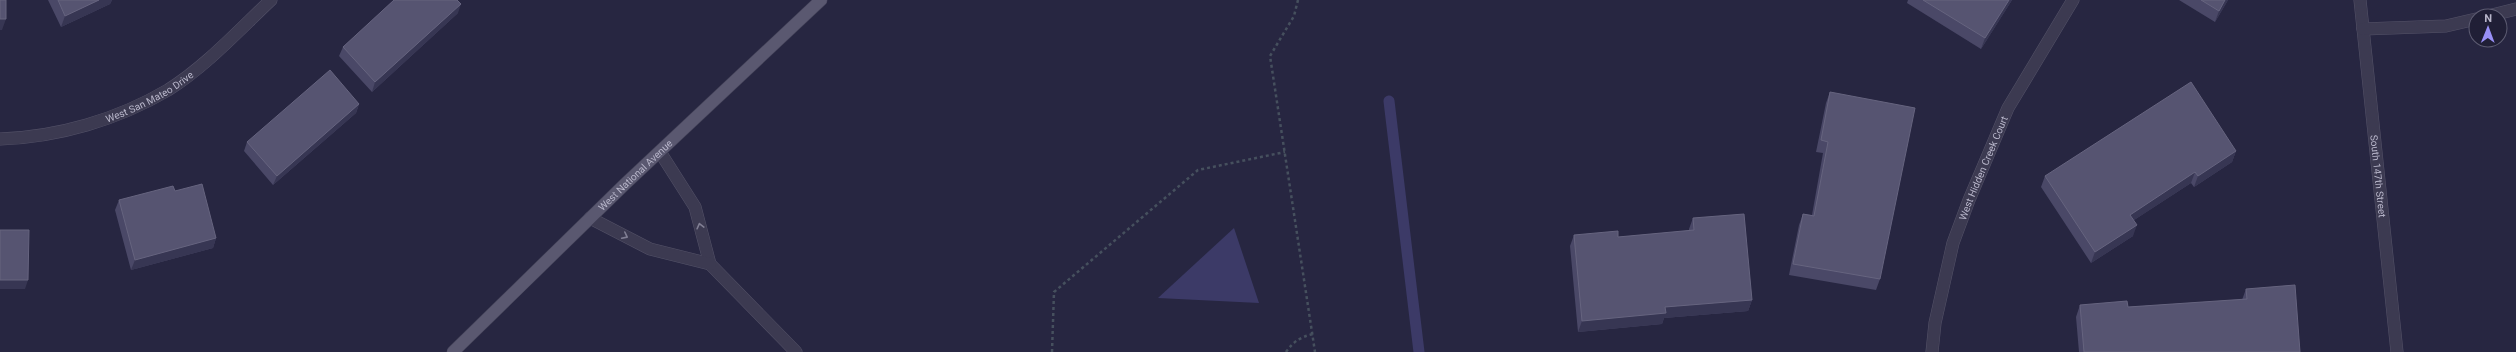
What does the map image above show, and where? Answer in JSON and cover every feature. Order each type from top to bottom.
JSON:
[{"type":"main road","name":"West National Avenue","points":[[452,352],[590,218],[821,0]]},
{"type":"street","name":"West San Mateo Drive","points":[[0,139],[22,138],[74,129],[122,114],[168,89],[216,52],[271,0]]},
{"type":"street","name":"West Hidden Creek Court","points":[[1932,352],[1935,323],[1953,243],[1969,200],[2008,108],[2073,0]]},
{"type":"street","name":"South 147th Street","points":[[2360,0],[2396,352]]},
{"type":"street","points":[[2363,29],[2446,26],[2468,21]]},
{"type":"street","points":[[660,152],[695,206],[710,264],[796,352]]},
{"type":"street","points":[[590,218],[650,249],[710,264]]},
{"type":"path","points":[[1298,0],[1294,16],[1270,56],[1315,352]]},
{"type":"path","points":[[1052,352],[1054,292],[1198,170],[1285,152]]},
{"type":"path","points":[[1286,352],[1292,343],[1302,336],[1313,334]]},
{"type":"shaded area","points":[[1234,228],[1259,303],[1158,298]]},
{"type":"building","points":[[0,0],[6,0],[6,19],[0,19]]},
{"type":"building","points":[[58,0],[99,0],[65,16]]},
{"type":"building","points":[[394,0],[457,0],[461,4],[375,82],[343,47]]},
{"type":"building","points":[[1923,0],[2009,0],[1985,38]]},
{"type":"building","points":[[2201,0],[2225,0],[2219,11]]},
{"type":"building","points":[[330,70],[359,104],[277,176],[247,142]]},
{"type":"building","points":[[2191,82],[2236,151],[2198,176],[2195,172],[2130,215],[2137,225],[2095,252],[2045,176]]},
{"type":"building","points":[[1830,92],[1915,108],[1880,279],[1793,264],[1803,214],[1814,216],[1828,142],[1821,140]]},
{"type":"building","points":[[202,184],[216,238],[135,260],[119,200],[173,186],[175,191]]},
{"type":"building","points":[[1744,214],[1752,300],[1665,307],[1666,313],[1582,321],[1574,235],[1618,231],[1618,237],[1694,230],[1693,218]]},
{"type":"building","points":[[0,230],[29,230],[28,280],[0,280]]},
{"type":"building","points":[[2295,285],[2300,352],[2084,352],[2080,305],[2127,301],[2128,307],[2247,299],[2246,289]]},
{"type":"waterway","points":[[1389,101],[1419,352]]}]
